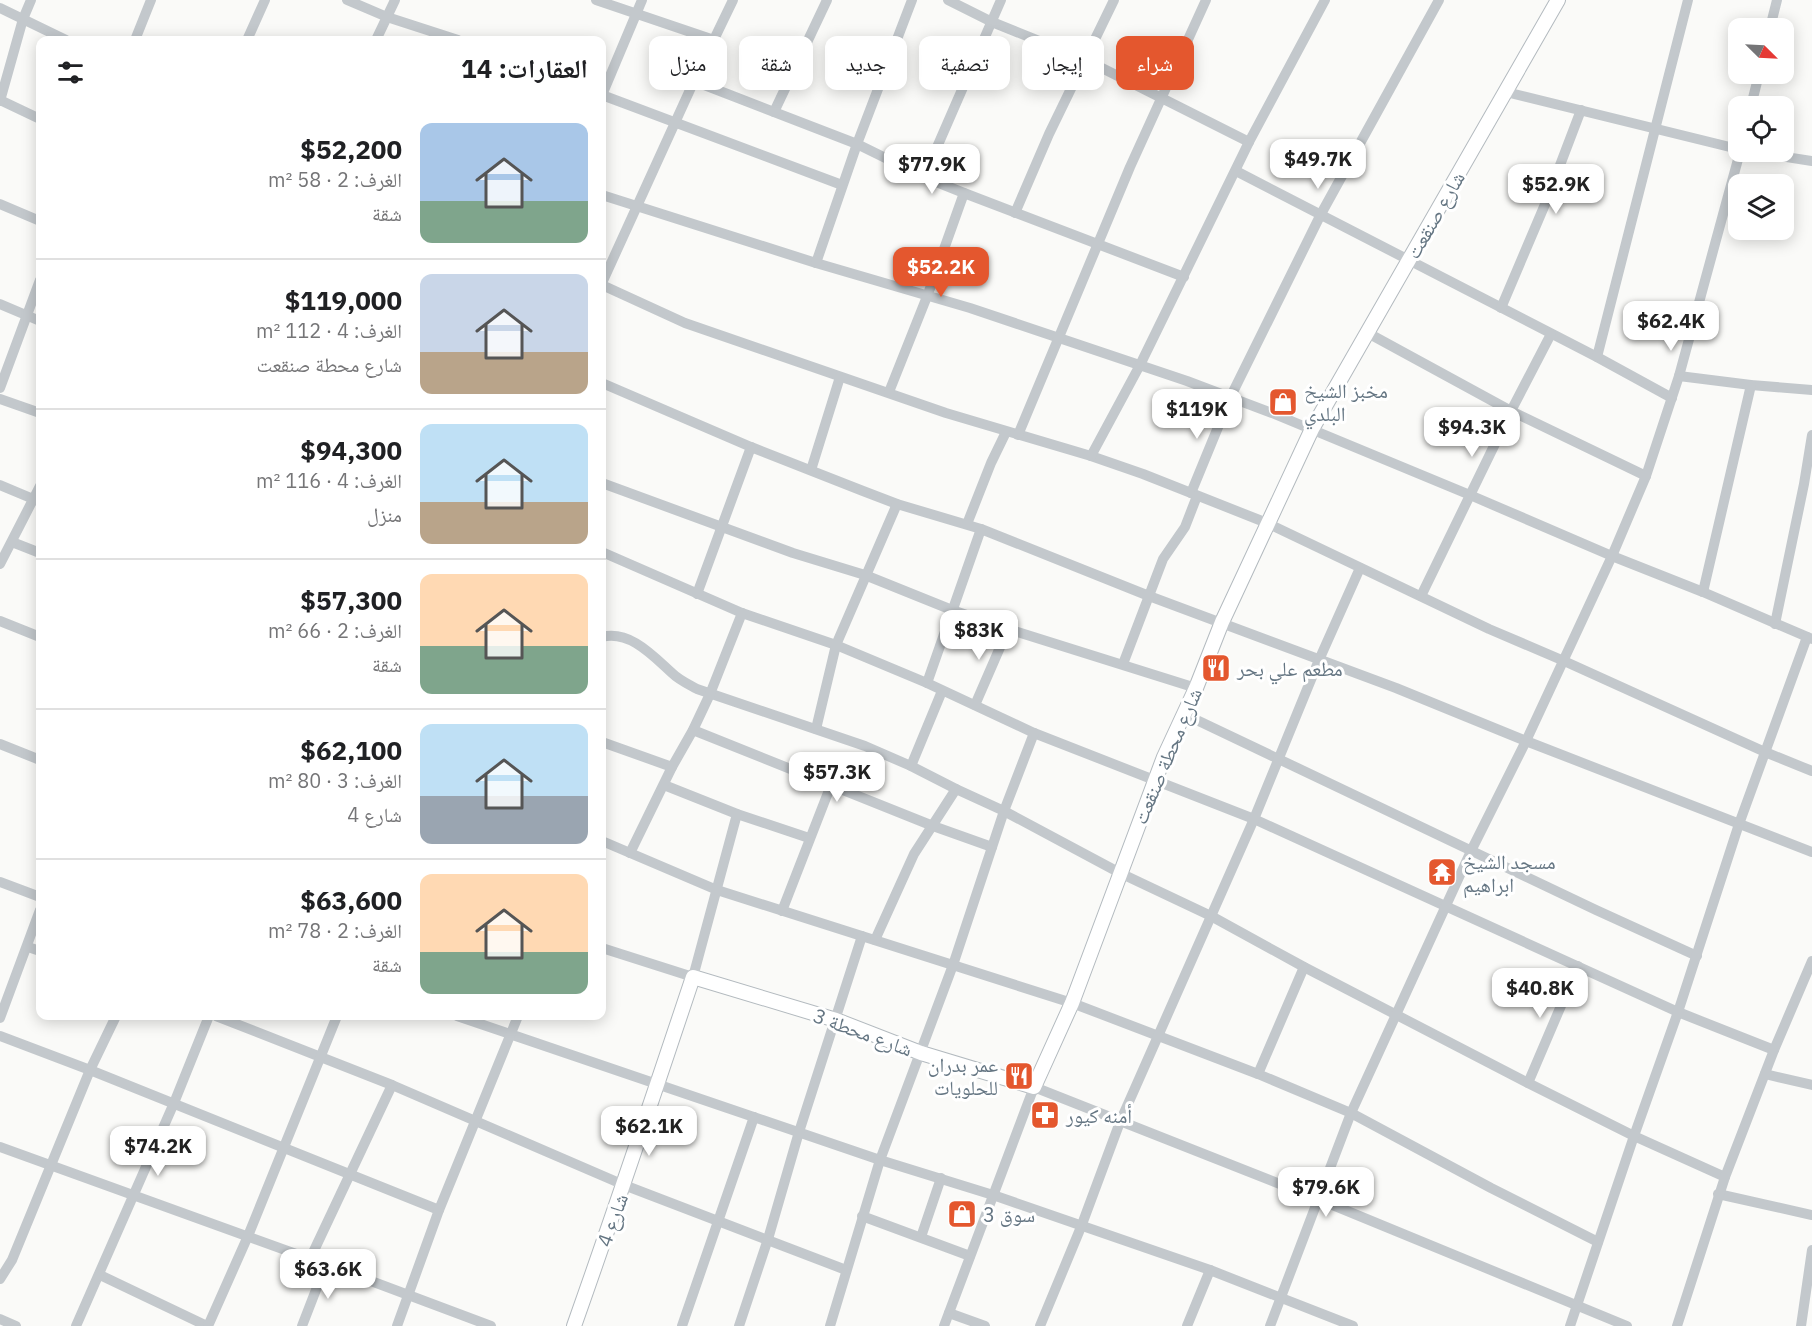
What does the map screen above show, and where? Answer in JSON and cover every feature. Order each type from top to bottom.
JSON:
[{"type":"street","points":[[31,0],[23,19],[0,101],[36,117]]},
{"type":"street","points":[[137,36],[151,0]]},
{"type":"street","points":[[249,36],[265,0]]},
{"type":"street","points":[[347,0],[387,17],[446,36]]},
{"type":"street","points":[[378,36],[395,0]]},
{"type":"street","points":[[596,0],[702,36]]},
{"type":"street","points":[[606,85],[642,0]]},
{"type":"street","points":[[716,36],[733,0]]},
{"type":"street","points":[[774,112],[826,0]]},
{"type":"street","points":[[816,263],[842,185],[912,0]]},
{"type":"street","points":[[948,0],[1027,36]]},
{"type":"street","points":[[924,177],[1001,0]]},
{"type":"street","points":[[1097,36],[1114,0]]},
{"type":"street","points":[[1018,435],[1130,167],[1206,0]]},
{"type":"street","points":[[1091,456],[1140,365],[1249,142],[1325,0]]},
{"type":"street","points":[[1123,664],[1163,559],[1185,527],[1194,495],[1230,398],[1321,214],[1439,0]]},
{"type":"street","name":"شارع صنقعت","points":[[1312,429],[1558,0]]},
{"type":"street","points":[[1598,357],[1688,0]]},
{"type":"street","points":[[1772,18],[1777,0]]},
{"type":"street","points":[[0,8],[58,36]]},
{"type":"street","points":[[1104,69],[1249,142]]},
{"type":"street","points":[[606,275],[690,90]]},
{"type":"street","points":[[717,90],[857,144],[924,177],[1184,277]]},
{"type":"street","points":[[1015,213],[1071,90]]},
{"type":"street","points":[[1506,92],[1728,147]]},
{"type":"street","points":[[606,97],[842,185]]},
{"type":"street","points":[[1501,308],[1546,202],[1581,110]]},
{"type":"street","points":[[1794,158],[1812,161]]},
{"type":"street","points":[[1270,1326],[1351,1113],[1471,851],[1564,661],[1646,476],[1679,376],[1736,162]]},
{"type":"street","points":[[1236,171],[1598,357],[1672,398]]},
{"type":"street","points":[[889,392],[964,193]]},
{"type":"street","points":[[606,196],[816,263],[927,294],[1140,365],[1230,398],[1312,429],[1809,638],[1739,824],[1678,1012],[1570,1326]]},
{"type":"street","points":[[0,204],[36,219]]},
{"type":"street","points":[[606,286],[685,322],[946,413],[1091,456],[1267,523],[1489,629],[1812,771]]},
{"type":"street","points":[[0,388],[36,290]]},
{"type":"street","points":[[0,304],[36,319]]},
{"type":"street","points":[[1366,332],[1511,411],[1646,476]]},
{"type":"street","points":[[1421,596],[1551,334]]},
{"type":"street","points":[[1679,376],[1812,390]]},
{"type":"street","points":[[811,470],[840,377]]},
{"type":"street","points":[[606,385],[750,447],[897,504],[981,529],[1149,596],[1396,688],[1812,852]]},
{"type":"street","points":[[1703,592],[1751,385]]},
{"type":"street","points":[[0,399],[36,412]]},
{"type":"street","name":"شارع محطة صنقعت","points":[[1034,1087],[1072,1003],[1164,757],[1196,688],[1222,622],[1312,429]]},
{"type":"street","points":[[967,524],[1006,432]]},
{"type":"street","points":[[1775,624],[1812,435]]},
{"type":"street","points":[[697,594],[750,447]]},
{"type":"street","points":[[0,484],[36,500]]},
{"type":"street","points":[[606,484],[793,553],[866,575],[1008,630],[1196,688]]},
{"type":"street","points":[[0,564],[36,502]]},
{"type":"street","points":[[816,729],[836,645],[897,504]]},
{"type":"street","points":[[927,683],[981,529]]},
{"type":"street","points":[[12,542],[36,551]]},
{"type":"street","points":[[606,554],[742,613],[836,645],[927,683],[1034,733],[1254,819],[1678,1012],[1774,1050]]},
{"type":"street","points":[[1040,1326],[1081,1227],[1120,1122],[1254,819],[1359,568]]},
{"type":"street","points":[[630,853],[710,694],[742,613]]},
{"type":"street","points":[[0,621],[36,635]]},
{"type":"street","points":[[975,705],[1008,630]]},
{"type":"street","points":[[606,636],[610,635],[638,644],[674,675],[697,689],[865,746],[911,766],[1004,811],[1120,873],[1210,916],[1528,1083],[1634,1136],[1725,1177]]},
{"type":"street","points":[[911,766],[942,691]]},
{"type":"street","points":[[1184,714],[1696,956]]},
{"type":"street","points":[[693,730],[933,826],[992,847]]},
{"type":"street","points":[[830,1326],[880,1160],[953,965],[1004,811],[1034,733]]},
{"type":"street","points":[[606,743],[672,767]]},
{"type":"street","points":[[1,748],[36,759]]},
{"type":"street","points":[[664,785],[737,814],[809,838]]},
{"type":"street","points":[[782,910],[831,785]]},
{"type":"street","points":[[875,940],[914,854],[956,789]]},
{"type":"street","points":[[606,949],[693,977],[737,814]]},
{"type":"street","points":[[606,843],[717,890],[1072,1003],[1258,1074],[1351,1113],[1598,1242]]},
{"type":"street","points":[[0,882],[36,896]]},
{"type":"street","points":[[0,1018],[36,922]]},
{"type":"street","points":[[739,1326],[862,936]]},
{"type":"street","points":[[28,947],[36,950]]},
{"type":"street","points":[[1677,1326],[1718,1194],[1774,1050],[1812,961]]},
{"type":"street","points":[[1528,1083],[1578,966]]},
{"type":"street","points":[[1258,1074],[1304,967]]},
{"type":"street","name":"شارع محطة 3","points":[[693,977],[836,1020],[921,1053],[1034,1087]]},
{"type":"street","name":"شارع 4","points":[[574,1326],[624,1185],[693,977]]},
{"type":"street","points":[[0,1279],[12,1260],[90,1070],[114,1020]]},
{"type":"street","points":[[76,1326],[174,1104],[208,1020]]},
{"type":"street","points":[[226,1020],[392,1085],[624,1185],[846,1270]]},
{"type":"street","points":[[100,1275],[207,1326],[248,1236],[335,1020]]},
{"type":"street","points":[[468,1020],[1210,1270],[1353,1326]]},
{"type":"street","points":[[397,1326],[439,1210],[517,1020]]},
{"type":"street","points":[[0,1036],[439,1210]]},
{"type":"street","points":[[1765,1074],[1812,1085]]},
{"type":"street","points":[[309,1258],[392,1085]]},
{"type":"street","points":[[944,1326],[1034,1087],[1317,1199],[1627,1326]]},
{"type":"street","points":[[682,1326],[754,1117]]},
{"type":"street","points":[[0,1147],[326,1264],[488,1326]]},
{"type":"street","points":[[921,1237],[941,1178]]},
{"type":"street","points":[[1718,1194],[1812,1215]]},
{"type":"street","points":[[862,1216],[970,1256]]},
{"type":"street","points":[[1801,1326],[1812,1250]]},
{"type":"street","points":[[0,1255],[12,1260]]},
{"type":"street","points":[[302,1326],[326,1264]]},
{"type":"street","points":[[1187,1326],[1210,1270]]},
{"type":"street","points":[[949,1313],[985,1326]]},
{"type":"street","points":[[0,1319],[16,1326]]},
{"type":"place","name":"مخبز الشيخ البلدي","points":[[1283,402]]},
{"type":"place","name":"مطعم علي بحر","points":[[1216,668]]},
{"type":"place","name":"مسجد الشيخ ابراهيم","points":[[1442,872]]},
{"type":"place","name":"عمر بدران للحلويات","points":[[1019,1076]]},
{"type":"place","name":"أمنه كيور","points":[[1045,1115]]},
{"type":"place","name":"سوق 3","points":[[962,1214]]}]
